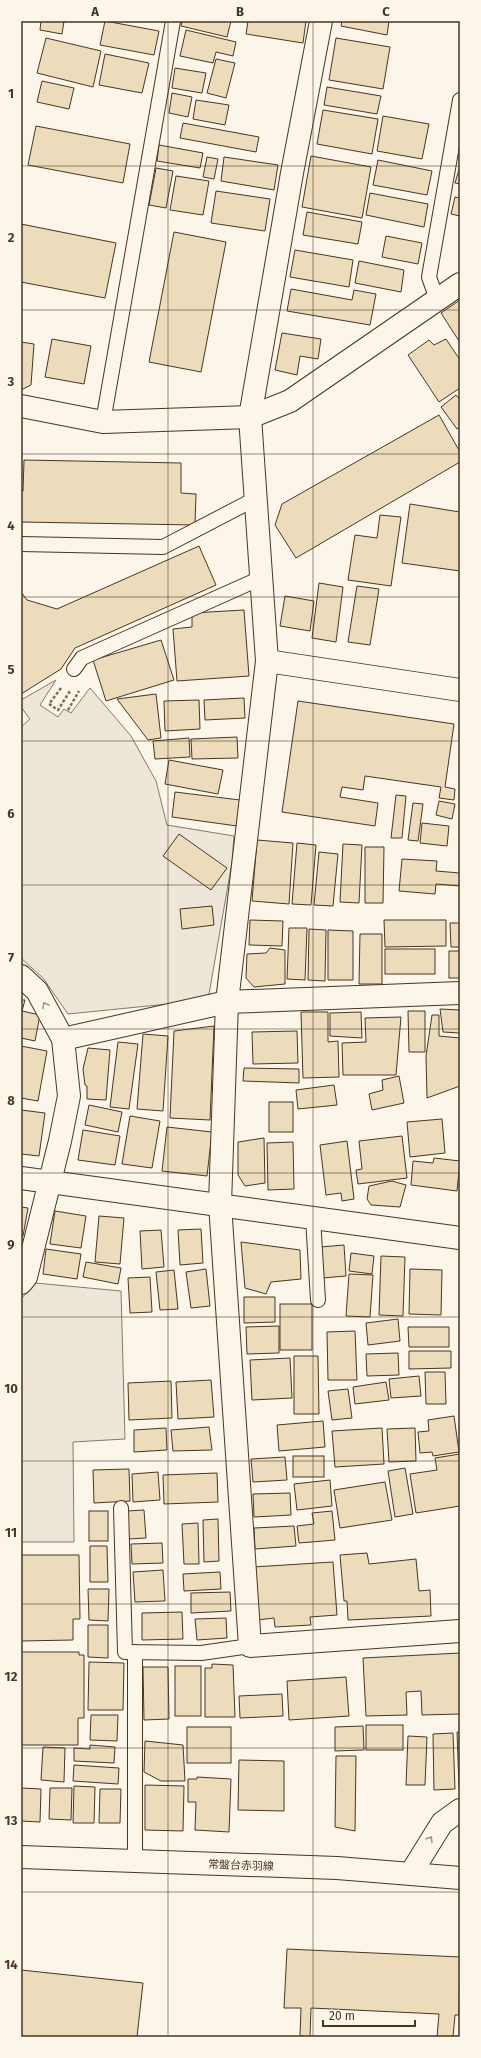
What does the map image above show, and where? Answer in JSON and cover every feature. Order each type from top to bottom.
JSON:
[{"type":"street","points":[[321,21],[292,173],[250,417],[267,661],[227,1002],[220,1204],[250,1646],[460,1631]]},
{"type":"street","points":[[21,406],[102,422],[250,417],[290,401],[460,284]]},
{"type":"street","points":[[267,661],[460,690]]},
{"type":"street","points":[[21,976],[37,991],[63,1038],[69,1096],[50,1182],[26,1277],[21,1283]]},
{"type":"street","points":[[63,1038],[227,1002],[460,993]]},
{"type":"street","points":[[21,1178],[460,1238]]},
{"type":"street","points":[[411,1873],[442,1822],[460,1810]]},
{"type":"street","name":"常盤台赤羽線","points":[[21,1857],[337,1868],[460,1878]]},
{"type":"lane","points":[[102,422],[173,21]]},
{"type":"lane","points":[[437,300],[429,277],[460,100]]},
{"type":"lane","points":[[21,544],[164,547],[256,499]]},
{"type":"lane","points":[[74,669],[82,658],[261,578]]},
{"type":"lane","points":[[313,1218],[318,1300]]},
{"type":"lane","points":[[121,1508],[125,1652],[201,1653],[250,1646]]},
{"type":"lane","points":[[135,1652],[135,1861]]},
{"type":"shaded area","points":[[56,680],[40,705],[58,717],[64,709],[71,713],[90,688],[131,736],[156,781],[167,825],[234,836],[232,862],[208,1000],[68,1014],[43,978],[21,958],[21,727],[30,719],[21,707],[21,700]]},
{"type":"shaded area","points":[[35,1283],[121,1291],[125,1439],[73,1442],[74,1542],[21,1542],[21,1299]]},
{"type":"building","points":[[41,21],[64,21],[62,34],[40,30]]},
{"type":"building","points":[[105,21],[159,31],[154,55],[100,45]]},
{"type":"building","points":[[182,21],[231,21],[227,37],[181,26]]},
{"type":"building","points":[[248,21],[306,21],[303,43],[246,34]]},
{"type":"building","points":[[342,21],[389,21],[387,35],[341,26]]},
{"type":"building","points":[[186,30],[236,42],[233,56],[216,52],[213,63],[180,56]]},
{"type":"building","points":[[46,38],[101,51],[93,87],[37,73]]},
{"type":"building","points":[[336,38],[390,47],[383,89],[329,80]]},
{"type":"building","points":[[105,54],[149,63],[142,93],[99,85]]},
{"type":"building","points":[[216,59],[235,63],[226,98],[207,93]]},
{"type":"building","points":[[175,68],[206,73],[202,93],[172,88]]},
{"type":"building","points":[[42,81],[74,88],[69,109],[37,102]]},
{"type":"building","points":[[327,87],[381,96],[377,114],[324,105]]},
{"type":"building","points":[[172,93],[192,97],[188,117],[169,113]]},
{"type":"building","points":[[196,100],[229,105],[225,125],[193,119]]},
{"type":"building","points":[[323,110],[378,119],[372,154],[317,144]]},
{"type":"building","points":[[383,116],[429,124],[422,159],[377,151]]},
{"type":"building","points":[[183,123],[259,137],[256,152],[180,138]]},
{"type":"building","points":[[36,126],[130,144],[123,183],[28,165]]},
{"type":"building","points":[[159,145],[203,153],[200,168],[157,161]]},
{"type":"building","points":[[311,156],[371,167],[362,218],[302,207]]},
{"type":"building","points":[[207,157],[218,159],[214,179],[203,177]]},
{"type":"building","points":[[224,157],[278,165],[274,190],[221,181]]},
{"type":"building","points":[[378,160],[432,171],[427,195],[373,185]]},
{"type":"building","points":[[460,166],[460,184],[455,183]]},
{"type":"building","points":[[156,168],[173,171],[166,208],[149,205]]},
{"type":"building","points":[[176,176],[209,181],[203,215],[170,210]]},
{"type":"building","points":[[216,191],[270,199],[265,231],[211,223]]},
{"type":"building","points":[[370,193],[428,204],[424,227],[366,215]]},
{"type":"building","points":[[455,197],[460,198],[460,216],[451,214]]},
{"type":"building","points":[[307,212],[362,222],[358,244],[303,235]]},
{"type":"building","points":[[21,224],[116,243],[105,298],[21,282]]},
{"type":"building","points":[[174,232],[226,242],[201,372],[149,362]]},
{"type":"building","points":[[386,236],[422,243],[418,264],[382,257]]},
{"type":"building","points":[[295,250],[353,260],[349,287],[290,277]]},
{"type":"building","points":[[359,261],[404,270],[401,292],[355,283]]},
{"type":"building","points":[[291,289],[352,300],[354,290],[376,294],[370,325],[287,311]]},
{"type":"building","points":[[460,300],[460,340],[459,341],[441,313]]},
{"type":"building","points":[[282,333],[321,339],[318,359],[300,356],[297,375],[275,370]]},
{"type":"building","points":[[52,339],[91,346],[84,384],[45,377]]},
{"type":"building","points":[[446,339],[460,360],[460,388],[439,402],[408,355],[429,340],[434,345]]},
{"type":"building","points":[[21,342],[34,344],[31,385],[23,389],[21,389]]},
{"type":"building","points":[[456,395],[460,400],[460,427],[457,429],[441,407]]},
{"type":"building","points":[[439,415],[460,452],[460,462],[296,558],[275,525],[282,504]]},
{"type":"building","points":[[24,460],[181,463],[181,493],[196,494],[195,525],[21,522],[21,491],[23,491]]},
{"type":"building","points":[[410,504],[460,512],[460,571],[402,563]]},
{"type":"building","points":[[380,515],[401,517],[391,586],[348,580],[355,535],[377,538]]},
{"type":"building","points":[[199,546],[216,585],[75,648],[61,669],[21,694],[21,592],[27,600],[57,609]]},
{"type":"building","points":[[319,583],[343,587],[336,642],[312,638]]},
{"type":"building","points":[[357,586],[379,589],[370,645],[348,642]]},
{"type":"building","points":[[285,596],[314,601],[310,631],[280,626]]},
{"type":"building","points":[[244,610],[249,676],[177,681],[173,629],[192,627],[192,613]]},
{"type":"building","points":[[161,640],[174,680],[106,701],[93,660]]},
{"type":"building","points":[[156,694],[161,738],[148,740],[117,699]]},
{"type":"building","points":[[244,698],[245,718],[205,720],[204,700]]},
{"type":"building","points":[[199,700],[200,729],[165,731],[164,701]]},
{"type":"building","points":[[298,701],[454,724],[445,787],[455,789],[454,800],[439,798],[441,787],[365,776],[363,790],[342,787],[340,797],[378,803],[375,826],[282,812]]},
{"type":"building","points":[[237,737],[238,758],[192,759],[191,739]]},
{"type":"building","points":[[189,738],[190,757],[155,759],[153,741]]},
{"type":"building","points":[[169,760],[223,770],[218,794],[165,784]]},
{"type":"building","points":[[175,792],[240,800],[237,826],[172,817]]},
{"type":"building","points":[[396,795],[406,796],[402,838],[391,838]]},
{"type":"building","points":[[439,801],[455,804],[452,819],[436,815]]},
{"type":"building","points":[[413,803],[423,804],[418,841],[408,840]]},
{"type":"building","points":[[422,823],[449,826],[447,846],[420,843]]},
{"type":"building","points":[[179,834],[227,868],[211,890],[163,856]]},
{"type":"building","points":[[257,840],[293,843],[289,904],[252,901]]},
{"type":"building","points":[[297,843],[316,845],[311,905],[292,904]]},
{"type":"building","points":[[343,844],[362,845],[359,903],[340,902]]},
{"type":"building","points":[[365,847],[384,847],[383,903],[365,903]]},
{"type":"building","points":[[319,852],[338,854],[333,906],[314,905]]},
{"type":"building","points":[[402,859],[437,861],[436,871],[460,873],[460,886],[436,884],[435,894],[399,891]]},
{"type":"building","points":[[212,906],[214,925],[182,929],[180,909]]},
{"type":"building","points":[[250,920],[283,921],[282,946],[249,945]]},
{"type":"building","points":[[384,920],[446,920],[446,946],[385,947]]},
{"type":"building","points":[[450,923],[460,923],[460,947],[451,947]]},
{"type":"building","points":[[289,928],[307,928],[305,980],[287,979]]},
{"type":"building","points":[[309,929],[326,930],[325,981],[308,980]]},
{"type":"building","points":[[328,930],[353,931],[353,980],[328,980]]},
{"type":"building","points":[[360,934],[382,934],[382,984],[359,984]]},
{"type":"building","points":[[270,948],[285,950],[285,984],[254,987],[246,978],[247,954],[266,953]]},
{"type":"building","points":[[385,949],[435,949],[435,974],[385,974]]},
{"type":"building","points":[[449,951],[460,951],[460,978],[449,978]]},
{"type":"building","points":[[21,1000],[25,1000],[22,1011],[40,1015],[35,1041],[21,1038]]},
{"type":"building","points":[[440,1009],[460,1010],[460,1033],[443,1032]]},
{"type":"building","points":[[408,1011],[425,1011],[425,1052],[409,1052]]},
{"type":"building","points":[[301,1012],[328,1012],[328,1042],[338,1041],[339,1077],[303,1078]]},
{"type":"building","points":[[361,1012],[362,1038],[330,1036],[330,1013]]},
{"type":"building","points":[[432,1015],[439,1015],[439,1036],[460,1038],[460,1086],[427,1098],[426,1056]]},
{"type":"building","points":[[401,1017],[396,1075],[343,1075],[342,1043],[366,1042],[365,1018]]},
{"type":"building","points":[[214,1026],[210,1120],[170,1118],[174,1031]]},
{"type":"building","points":[[297,1031],[298,1063],[253,1064],[252,1032]]},
{"type":"building","points":[[143,1034],[168,1036],[163,1111],[137,1109]]},
{"type":"building","points":[[118,1042],[138,1044],[129,1109],[110,1107]]},
{"type":"building","points":[[21,1046],[47,1051],[38,1101],[21,1098]]},
{"type":"building","points":[[88,1048],[110,1050],[106,1100],[87,1099],[87,1086],[85,1085],[83,1069]]},
{"type":"building","points":[[244,1068],[299,1069],[299,1083],[243,1081]]},
{"type":"building","points":[[399,1076],[404,1103],[372,1110],[369,1094],[383,1090],[382,1080]]},
{"type":"building","points":[[334,1085],[337,1105],[298,1109],[296,1090]]},
{"type":"building","points":[[269,1102],[293,1102],[293,1132],[269,1132]]},
{"type":"building","points":[[89,1105],[122,1112],[118,1132],[85,1125]]},
{"type":"building","points":[[21,1110],[45,1113],[39,1156],[21,1154]]},
{"type":"building","points":[[130,1116],[160,1121],[152,1168],[122,1164]]},
{"type":"building","points":[[442,1119],[445,1153],[410,1157],[407,1122]]},
{"type":"building","points":[[167,1127],[212,1132],[207,1176],[162,1171]]},
{"type":"building","points":[[83,1130],[120,1136],[115,1165],[78,1160]]},
{"type":"building","points":[[402,1136],[407,1178],[358,1184],[356,1170],[362,1169],[359,1141]]},
{"type":"building","points":[[264,1138],[265,1183],[245,1186],[238,1175],[238,1142]]},
{"type":"building","points":[[347,1141],[354,1199],[342,1201],[341,1193],[326,1195],[320,1145]]},
{"type":"building","points":[[293,1142],[294,1189],[268,1190],[267,1143]]},
{"type":"building","points":[[434,1158],[460,1161],[457,1191],[411,1185],[413,1161],[433,1163]]},
{"type":"building","points":[[392,1181],[406,1185],[400,1207],[371,1205],[367,1199],[369,1186]]},
{"type":"building","points":[[21,1207],[28,1208],[23,1236],[21,1235]]},
{"type":"building","points":[[55,1211],[86,1216],[81,1248],[50,1244]]},
{"type":"building","points":[[99,1216],[124,1218],[120,1264],[95,1262]]},
{"type":"building","points":[[201,1229],[203,1263],[180,1265],[178,1230]]},
{"type":"building","points":[[161,1230],[164,1267],[142,1269],[140,1231]]},
{"type":"building","points":[[241,1242],[300,1250],[301,1279],[271,1282],[266,1294],[245,1288]]},
{"type":"building","points":[[344,1245],[346,1276],[322,1278],[320,1247]]},
{"type":"building","points":[[46,1249],[81,1254],[77,1279],[43,1274]]},
{"type":"building","points":[[351,1253],[374,1256],[372,1274],[349,1271]]},
{"type":"building","points":[[381,1256],[405,1257],[403,1316],[379,1315]]},
{"type":"building","points":[[86,1262],[121,1268],[118,1284],[83,1277]]},
{"type":"building","points":[[206,1269],[210,1306],[191,1308],[186,1272]]},
{"type":"building","points":[[410,1269],[442,1270],[441,1315],[409,1314]]},
{"type":"building","points":[[174,1270],[178,1309],[160,1310],[156,1272]]},
{"type":"building","points":[[349,1274],[373,1275],[370,1317],[346,1316]]},
{"type":"building","points":[[150,1277],[152,1312],[130,1313],[128,1278]]},
{"type":"building","points":[[244,1297],[275,1297],[275,1322],[244,1323]]},
{"type":"building","points":[[280,1304],[312,1304],[312,1350],[280,1350]]},
{"type":"building","points":[[398,1319],[400,1341],[368,1345],[366,1323]]},
{"type":"building","points":[[279,1326],[279,1353],[247,1354],[246,1327]]},
{"type":"building","points":[[408,1327],[449,1327],[449,1347],[409,1347]]},
{"type":"building","points":[[355,1331],[357,1380],[328,1380],[327,1332]]},
{"type":"building","points":[[409,1351],[451,1351],[451,1368],[409,1369]]},
{"type":"building","points":[[398,1353],[399,1375],[367,1376],[366,1354]]},
{"type":"building","points":[[294,1356],[318,1356],[319,1414],[294,1414]]},
{"type":"building","points":[[290,1358],[292,1398],[252,1400],[250,1360]]},
{"type":"building","points":[[425,1372],[445,1372],[446,1404],[426,1404]]},
{"type":"building","points":[[419,1376],[421,1396],[391,1398],[389,1379]]},
{"type":"building","points":[[211,1380],[214,1417],[178,1419],[176,1382]]},
{"type":"building","points":[[171,1381],[172,1418],[129,1420],[128,1383]]},
{"type":"building","points":[[386,1382],[389,1400],[355,1404],[353,1387]]},
{"type":"building","points":[[348,1389],[352,1418],[332,1420],[328,1391]]},
{"type":"building","points":[[454,1416],[459,1452],[433,1456],[432,1452],[420,1453],[418,1432],[429,1431],[428,1420]]},
{"type":"building","points":[[323,1421],[325,1447],[279,1451],[277,1425]]},
{"type":"building","points":[[209,1427],[212,1450],[173,1451],[171,1430]]},
{"type":"building","points":[[166,1428],[167,1450],[134,1452],[134,1430]]},
{"type":"building","points":[[382,1428],[384,1464],[335,1467],[332,1431]]},
{"type":"building","points":[[415,1428],[416,1461],[389,1462],[387,1429]]},
{"type":"building","points":[[460,1454],[460,1506],[416,1513],[410,1474],[437,1470],[435,1458]]},
{"type":"building","points":[[293,1456],[324,1456],[324,1477],[293,1477]]},
{"type":"building","points":[[285,1457],[287,1480],[253,1482],[251,1459]]},
{"type":"building","points":[[405,1468],[413,1514],[395,1517],[388,1471]]},
{"type":"building","points":[[129,1469],[130,1501],[94,1503],[93,1470]]},
{"type":"building","points":[[158,1472],[160,1500],[133,1502],[132,1474]]},
{"type":"building","points":[[217,1473],[218,1502],[164,1504],[163,1475]]},
{"type":"building","points":[[330,1480],[332,1506],[297,1510],[294,1484]]},
{"type":"building","points":[[385,1482],[392,1520],[340,1528],[334,1490]]},
{"type":"building","points":[[290,1493],[291,1515],[254,1517],[253,1494]]},
{"type":"building","points":[[144,1510],[146,1538],[129,1539],[127,1511]]},
{"type":"building","points":[[89,1511],[108,1511],[108,1541],[89,1541]]},
{"type":"building","points":[[332,1511],[335,1540],[299,1543],[297,1526],[314,1524],[312,1513]]},
{"type":"building","points":[[218,1519],[219,1561],[204,1562],[203,1520]]},
{"type":"building","points":[[198,1523],[199,1564],[184,1564],[182,1524]]},
{"type":"building","points":[[294,1526],[296,1546],[255,1549],[254,1528]]},
{"type":"building","points":[[162,1543],[163,1563],[132,1564],[131,1544]]},
{"type":"building","points":[[90,1546],[107,1546],[108,1582],[90,1582]]},
{"type":"building","points":[[367,1553],[369,1564],[416,1559],[419,1591],[430,1590],[431,1616],[348,1620],[347,1601],[344,1601],[340,1555]]},
{"type":"building","points":[[21,1555],[79,1555],[80,1619],[73,1619],[73,1640],[21,1641]]},
{"type":"building","points":[[333,1562],[337,1615],[310,1617],[311,1625],[275,1627],[274,1618],[257,1620],[253,1567]]},
{"type":"building","points":[[163,1570],[165,1601],[135,1602],[133,1572]]},
{"type":"building","points":[[220,1572],[221,1589],[184,1591],[183,1574]]},
{"type":"building","points":[[88,1589],[109,1589],[108,1621],[89,1620]]},
{"type":"building","points":[[230,1592],[231,1611],[191,1613],[191,1593]]},
{"type":"building","points":[[182,1612],[183,1639],[142,1640],[142,1613]]},
{"type":"building","points":[[226,1618],[227,1638],[197,1640],[195,1619]]},
{"type":"building","points":[[88,1625],[108,1625],[108,1658],[88,1657]]},
{"type":"building","points":[[21,1652],[79,1652],[79,1655],[84,1655],[84,1718],[78,1718],[78,1745],[21,1745]]},
{"type":"building","points":[[460,1653],[460,1714],[422,1715],[421,1691],[406,1692],[407,1715],[366,1716],[363,1658]]},
{"type":"building","points":[[89,1662],[124,1663],[123,1710],[88,1710]]},
{"type":"building","points":[[212,1664],[233,1665],[235,1717],[205,1717],[205,1668],[212,1668]]},
{"type":"building","points":[[175,1666],[201,1666],[201,1716],[175,1716]]},
{"type":"building","points":[[143,1667],[168,1667],[169,1719],[144,1720]]},
{"type":"building","points":[[346,1677],[349,1716],[289,1720],[287,1681]]},
{"type":"building","points":[[282,1694],[283,1716],[240,1718],[239,1696]]},
{"type":"building","points":[[91,1715],[118,1715],[117,1741],[90,1740]]},
{"type":"building","points":[[366,1725],[403,1725],[403,1750],[366,1750]]},
{"type":"building","points":[[363,1726],[364,1750],[335,1751],[335,1727]]},
{"type":"building","points":[[187,1727],[231,1727],[231,1763],[187,1763]]},
{"type":"building","points":[[457,1732],[460,1732],[460,1787],[459,1787]]},
{"type":"building","points":[[453,1733],[455,1789],[434,1790],[433,1734]]},
{"type":"building","points":[[408,1736],[427,1737],[425,1785],[406,1785]]},
{"type":"building","points":[[145,1741],[183,1745],[185,1781],[161,1781],[144,1772]]},
{"type":"building","points":[[90,1745],[115,1747],[114,1763],[74,1761],[74,1748],[90,1749]]},
{"type":"building","points":[[43,1747],[65,1748],[64,1782],[41,1780]]},
{"type":"building","points":[[336,1756],[356,1756],[355,1831],[335,1827]]},
{"type":"building","points":[[239,1760],[284,1761],[284,1811],[238,1810]]},
{"type":"building","points":[[74,1765],[119,1768],[118,1784],[73,1781]]},
{"type":"building","points":[[197,1777],[231,1779],[229,1832],[195,1830],[196,1802],[188,1802],[188,1779],[197,1779]]},
{"type":"building","points":[[145,1785],[184,1786],[183,1831],[145,1830]]},
{"type":"building","points":[[74,1786],[95,1787],[94,1823],[73,1823]]},
{"type":"building","points":[[21,1788],[41,1789],[40,1822],[21,1821]]},
{"type":"building","points":[[50,1788],[72,1788],[71,1820],[49,1819]]},
{"type":"building","points":[[100,1789],[121,1789],[120,1823],[99,1823]]},
{"type":"building","points":[[287,1949],[460,1957],[459,2015],[455,2015],[453,2037],[437,2037],[439,2014],[311,2008],[310,2037],[300,2036],[301,2008],[284,2008]]},
{"type":"building","points":[[21,1970],[143,1983],[137,2037],[21,2037]]}]
